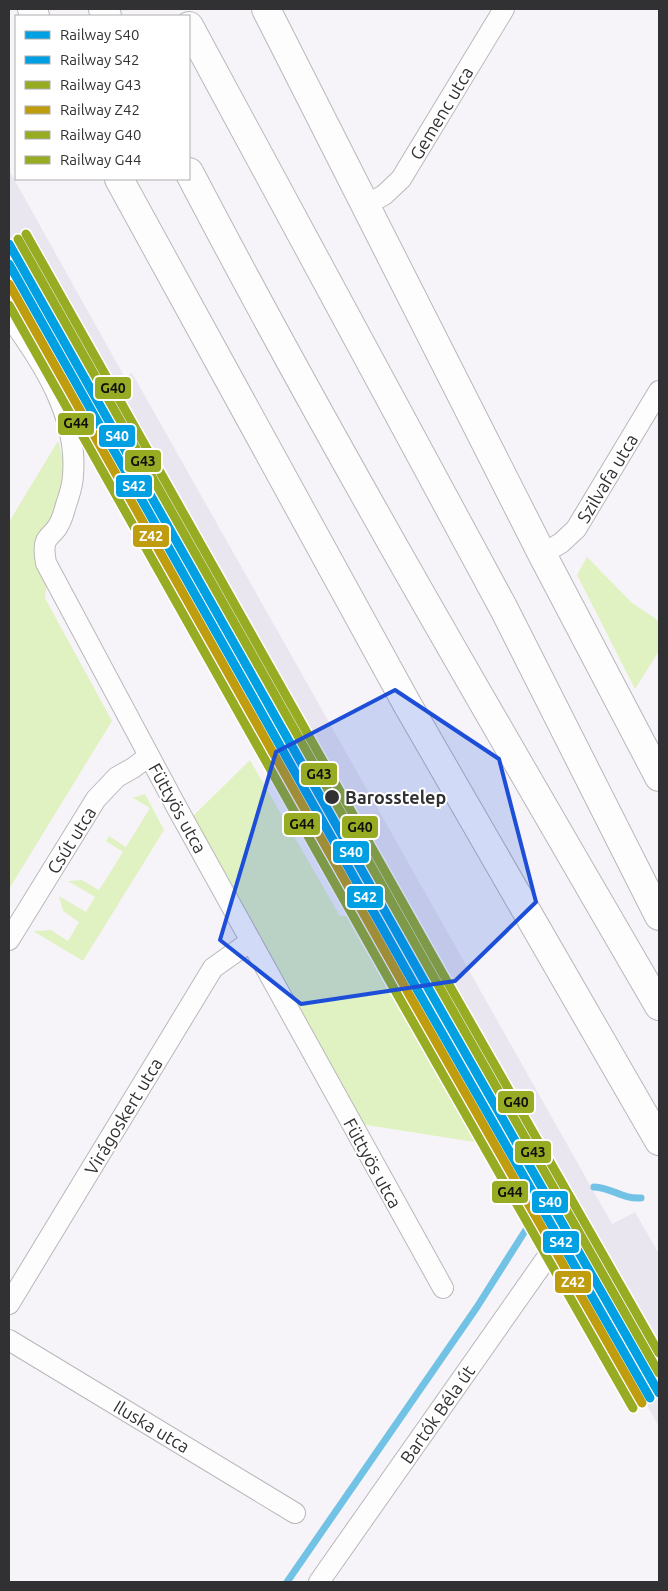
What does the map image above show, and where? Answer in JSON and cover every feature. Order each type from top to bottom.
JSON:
[{"type":"main road","points":[[266,9],[542,554],[659,777]]},
{"type":"main road","points":[[190,28],[504,609],[659,916]]},
{"type":"main road","points":[[190,174],[293,367],[471,683],[659,1006]]},
{"type":"main road","points":[[120,180],[407,704],[659,1142]]},
{"type":"street","name":"Gemenc utca","points":[[366,205],[384,195],[401,179],[504,9]]},
{"type":"street","name":"Füttyös utca","points":[[9,316],[21,332],[51,383],[67,418],[73,447],[73,476],[58,527],[46,541],[44,552],[46,564],[149,756],[443,1288]]},
{"type":"street","name":"Szilvafa utca","points":[[542,554],[561,543],[576,529],[659,391]]},
{"type":"street","name":"Csút utca","points":[[9,940],[96,799],[117,778],[149,756]]},
{"type":"street","name":"Virágoskert utca","points":[[9,1304],[213,968],[251,940]]},
{"type":"street","name":"Bartók Béla út","points":[[319,1582],[555,1246]]},
{"type":"street","name":"Iluska utca","points":[[9,1340],[295,1512]]},
{"type":"highlighted area","points":[[395,690],[499,759],[536,902],[455,981],[301,1004],[220,940],[276,752]]},
{"type":"shaded area","points":[[9,170],[124,376],[132,373],[612,1224],[635,1212],[659,1254],[659,1427],[558,1243],[531,1209],[487,1144],[356,916],[79,405],[32,324],[30,313],[9,276]]},
{"type":"green space","points":[[58,441],[66,469],[45,598],[112,721],[9,889],[9,522]]},
{"type":"green space","points":[[587,557],[632,603],[659,621],[659,651],[635,689],[577,575]]},
{"type":"green space","points":[[250,760],[340,916],[356,916],[487,1144],[360,1124],[192,817]]},
{"type":"green space","points":[[145,794],[164,830],[83,961],[33,931],[51,930],[68,941],[79,922],[63,911],[59,896],[86,912],[95,897],[68,881],[82,880],[99,890],[123,852],[106,841],[109,836],[126,847],[150,808],[133,798]]},
{"type":"waterway","points":[[594,1187],[607,1189],[628,1197],[641,1198]]},
{"type":"waterway","points":[[287,1582],[477,1307],[527,1228],[535,1221]]},
{"type":"rail line","name":"G40","points":[[26,234],[444,976],[659,1353]]},
{"type":"rail line","name":"G43","points":[[18,239],[659,1373]]},
{"type":"rail line","name":"S40","points":[[9,244],[427,986],[659,1393]]},
{"type":"rail line","name":"S42","points":[[9,264],[418,991],[650,1398]]},
{"type":"rail line","name":"Z42","points":[[9,284],[410,996],[642,1403]]},
{"type":"rail line","name":"G44","points":[[9,305],[401,1001],[633,1408]]},
{"type":"place","name":"Barosstelep","points":[[332,797]]}]
